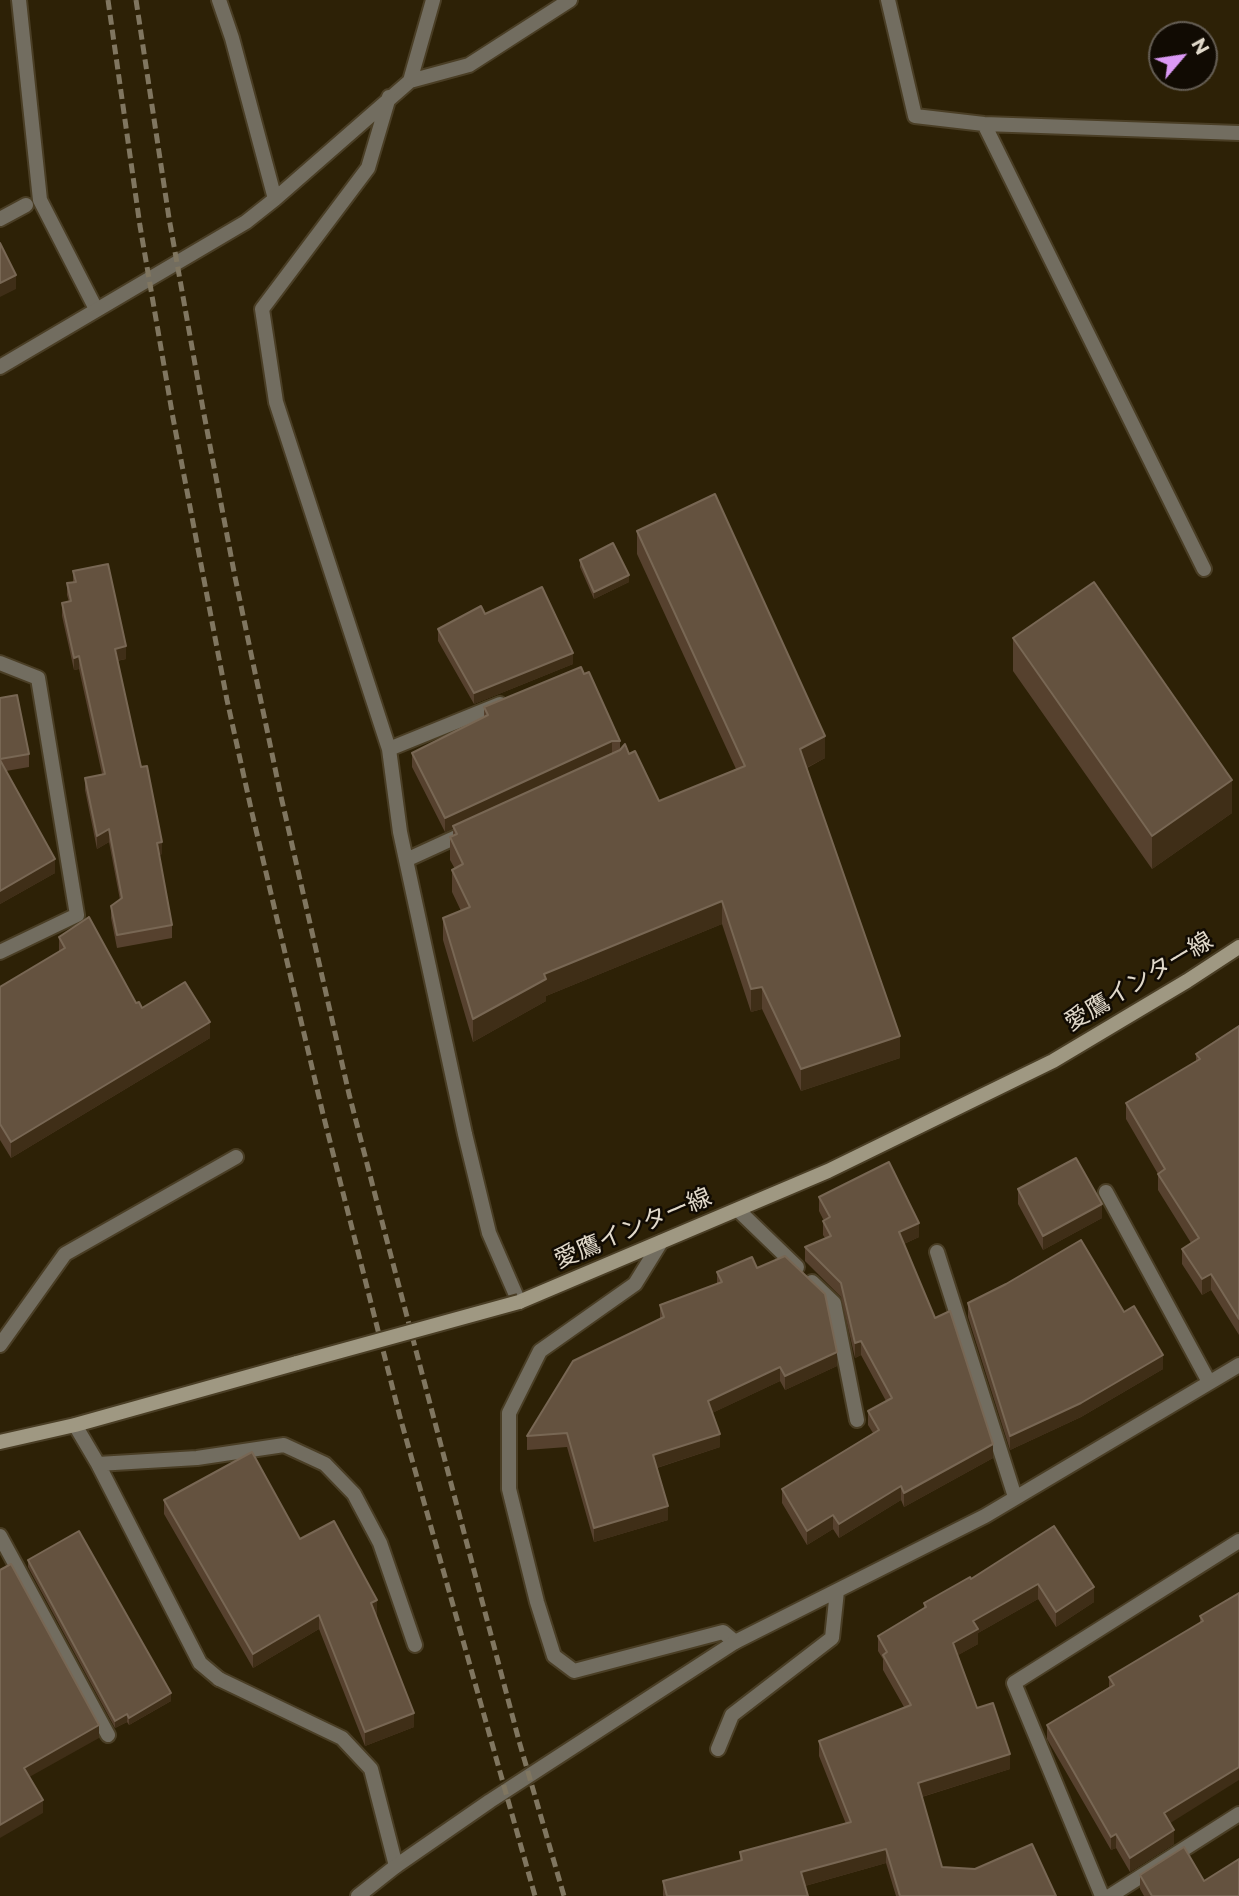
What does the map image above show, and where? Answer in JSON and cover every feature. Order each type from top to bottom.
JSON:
[{"type":"main road","name":"愛鷹インター線","points":[[0,1442],[75,1425],[519,1302],[828,1171],[1053,1061],[1239,947]]},
{"type":"street","points":[[19,0],[40,200],[96,309]]},
{"type":"street","points":[[219,0],[232,37],[275,199]]},
{"type":"street","points":[[410,81],[433,0]]},
{"type":"street","points":[[0,367],[246,222],[410,81],[469,65],[570,0]]},
{"type":"street","points":[[888,0],[915,116],[984,124],[1239,133]]},
{"type":"street","points":[[389,97],[368,168],[262,309],[276,402],[389,749],[406,860],[465,1134],[489,1233],[519,1302]]},
{"type":"street","points":[[984,124],[1204,569]]},
{"type":"street","points":[[0,219],[26,205]]},
{"type":"street","points":[[0,663],[38,678],[77,915],[0,952]]},
{"type":"street","points":[[389,749],[514,698]]},
{"type":"street","points":[[406,860],[480,826]]},
{"type":"street","points":[[0,1345],[65,1254],[236,1157]]},
{"type":"street","points":[[1106,1192],[1209,1382]]},
{"type":"street","points":[[738,1210],[834,1303],[857,1420]]},
{"type":"street","points":[[661,1242],[635,1284],[540,1351],[509,1413],[509,1489],[537,1602],[554,1656],[574,1671],[723,1632],[735,1642]]},
{"type":"street","points":[[937,1252],[1016,1497]]},
{"type":"street","points":[[358,1896],[396,1866],[490,1801],[735,1642],[985,1516],[1239,1365]]},
{"type":"street","points":[[75,1425],[98,1464],[200,1663],[219,1679],[342,1738],[371,1769],[396,1866]]},
{"type":"street","points":[[98,1464],[197,1458],[284,1445],[325,1464],[354,1494],[380,1543],[415,1645]]},
{"type":"street","points":[[0,1536],[108,1735]]},
{"type":"street","points":[[1102,1896],[1014,1684],[1239,1541]]},
{"type":"street","points":[[718,1749],[732,1715],[832,1638],[837,1591]]},
{"type":"street","points":[[1110,1896],[1239,1814]]},
{"type":"building","points":[[0,243],[16,275],[0,283]]},
{"type":"building","points":[[715,494],[825,736],[800,749],[900,1036],[801,1069],[762,987],[751,989],[722,901],[544,974],[546,979],[473,1019],[443,918],[470,907],[452,870],[463,864],[450,837],[457,834],[453,826],[620,750],[625,744],[629,754],[635,751],[659,801],[745,766],[637,531]]},
{"type":"building","points":[[613,543],[629,575],[594,592],[580,560]]},
{"type":"building","points":[[108,564],[126,646],[115,649],[141,767],[147,766],[162,842],[157,843],[172,925],[117,935],[111,906],[122,898],[109,829],[97,836],[85,778],[105,774],[79,656],[74,658],[62,603],[71,601],[67,583],[76,582],[73,571]]},
{"type":"building","points":[[1094,582],[1232,780],[1152,836],[1013,638]]},
{"type":"building","points":[[542,587],[573,653],[474,693],[438,629],[481,606],[485,614]]},
{"type":"building","points":[[581,667],[584,674],[589,672],[620,741],[612,741],[445,818],[412,753],[488,715],[484,707]]},
{"type":"building","points":[[17,695],[29,754],[0,759],[0,698]]},
{"type":"building","points":[[0,760],[55,859],[0,891]]},
{"type":"building","points":[[89,917],[136,1003],[139,1002],[142,1008],[185,982],[210,1022],[11,1142],[0,1124],[0,987],[65,948],[59,937]]},
{"type":"building","points":[[1239,1026],[1239,1319],[1211,1274],[1202,1279],[1182,1249],[1199,1238],[1158,1174],[1165,1169],[1126,1103],[1200,1059],[1196,1054]]},
{"type":"building","points":[[1076,1158],[1102,1204],[1043,1236],[1018,1189]]},
{"type":"building","points":[[889,1162],[919,1223],[899,1232],[935,1318],[950,1311],[993,1444],[904,1493],[901,1486],[839,1524],[833,1515],[807,1531],[782,1489],[879,1430],[868,1411],[892,1398],[861,1341],[855,1343],[841,1283],[805,1247],[831,1236],[823,1221],[830,1217],[819,1197]]},
{"type":"building","points":[[1081,1240],[1124,1312],[1134,1306],[1163,1355],[1081,1403],[1010,1436],[968,1303]]},
{"type":"building","points":[[785,1256],[825,1294],[837,1352],[785,1376],[780,1367],[708,1401],[720,1434],[653,1455],[668,1506],[594,1528],[567,1433],[527,1436],[573,1361],[664,1317],[660,1305],[722,1282],[717,1272],[752,1257],[757,1268]]},
{"type":"building","points":[[252,1452],[300,1539],[334,1521],[377,1600],[371,1603],[414,1713],[365,1732],[319,1615],[253,1654],[164,1500]]},
{"type":"building","points":[[1054,1526],[1094,1587],[1056,1612],[1038,1584],[973,1621],[978,1629],[953,1643],[977,1708],[993,1703],[1010,1754],[918,1783],[942,1867],[975,1869],[1032,1844],[1056,1896],[900,1896],[886,1849],[801,1872],[808,1896],[667,1896],[663,1881],[742,1860],[740,1852],[851,1822],[819,1741],[911,1705],[883,1655],[887,1652],[878,1636],[926,1607],[924,1603],[970,1577],[971,1579]]},
{"type":"building","points":[[79,1531],[171,1693],[129,1718],[127,1714],[115,1721],[28,1560]]},
{"type":"building","points":[[11,1564],[99,1725],[24,1768],[43,1800],[0,1825],[0,1570]]},
{"type":"building","points":[[1239,1593],[1239,1767],[1164,1813],[1174,1830],[1130,1858],[1116,1834],[1111,1837],[1047,1725],[1114,1685],[1109,1677],[1203,1621],[1200,1616]]},
{"type":"building","points":[[1184,1847],[1204,1881],[1239,1859],[1239,1896],[1152,1896],[1140,1875]]},
{"type":"railway","points":[[108,0],[140,226],[173,418],[227,700],[252,813],[323,1114],[400,1417],[535,1896]]},
{"type":"railway","points":[[136,0],[169,218],[203,409],[280,792],[349,1094],[519,1741],[564,1896]]}]
